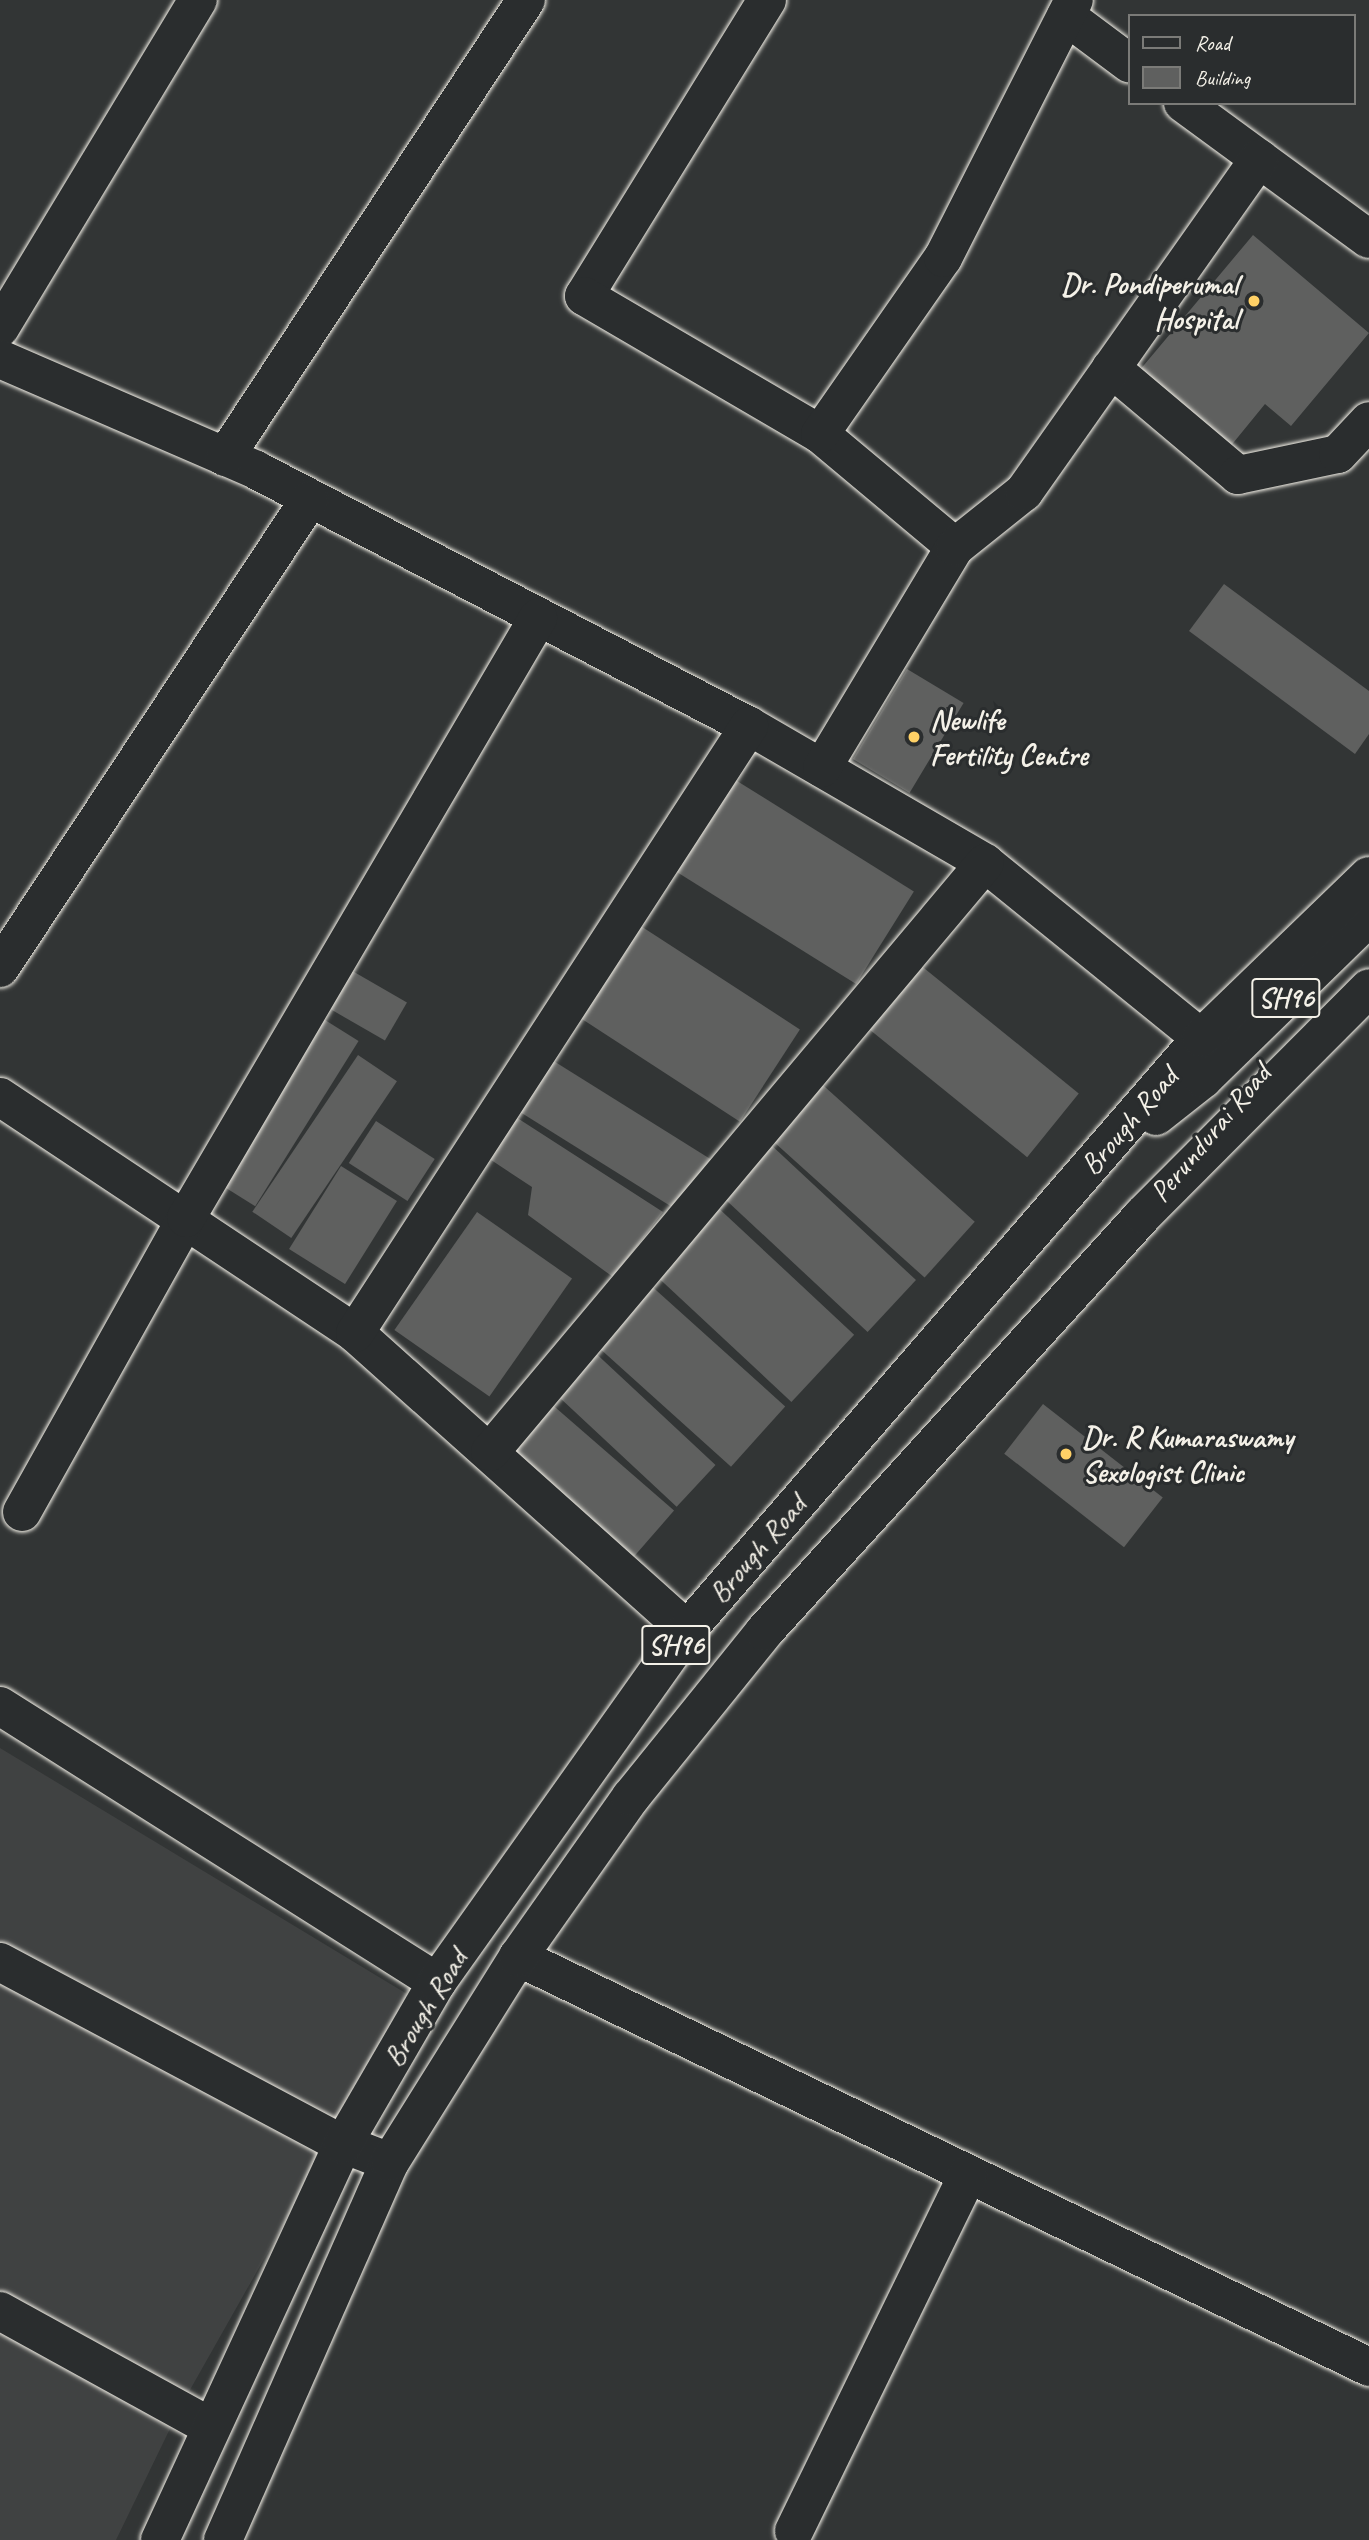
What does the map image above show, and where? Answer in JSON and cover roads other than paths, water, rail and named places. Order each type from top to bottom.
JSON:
[{"type":"street","points":[[0,328],[198,0]]},
{"type":"street","points":[[225,457],[526,0]]},
{"type":"street","points":[[767,0],[584,296],[820,434],[955,547]]},
{"type":"street","points":[[820,434],[943,258],[1070,8],[1128,62]]},
{"type":"street","points":[[1186,105],[1369,239]]},
{"type":"street","points":[[822,768],[955,547],[1024,492],[1259,159]]},
{"type":"street","points":[[0,359],[225,457],[749,726],[985,863],[1201,1038]]},
{"type":"street","points":[[1111,368],[1238,475],[1338,454],[1369,421]]},
{"type":"street","points":[[0,968],[309,500]]},
{"type":"street","points":[[22,1512],[186,1218],[538,618]]},
{"type":"street","points":[[355,1333],[749,726]]},
{"type":"street","points":[[491,1452],[985,863]]},
{"type":"street","name":"Brough Road","points":[[160,2540],[209,2426],[342,2144],[437,1982],[687,1630],[1201,1038],[1369,876]]},
{"type":"street","name":"Perundurai Road","points":[[1143,1215],[1216,1090],[1369,917]]},
{"type":"street","name":"Perundurai Road","points":[[1078,1180],[1216,1090],[1369,964]]},
{"type":"street","name":"Brough Road","points":[[223,2540],[390,2162],[518,1957],[631,1797],[764,1632],[1143,1215],[1369,988]]},
{"type":"street","points":[[0,1097],[186,1218],[355,1333],[687,1630]]},
{"type":"street","points":[[0,1706],[437,1982]]},
{"type":"street","points":[[518,1957],[1369,2367]]},
{"type":"street","points":[[0,1962],[342,2144],[390,2162]]},
{"type":"street","points":[[794,2531],[968,2174]]},
{"type":"street","points":[[0,2311],[209,2426]]},
{"type":"place","name":"Dr. Pondiperumal Hospital","points":[[1254,301]]},
{"type":"place","name":"Newlife Fertility Centre","points":[[914,737]]},
{"type":"place","name":"Dr. R Kumaraswamy Sexologist Clinic","points":[[1066,1454]]}]
